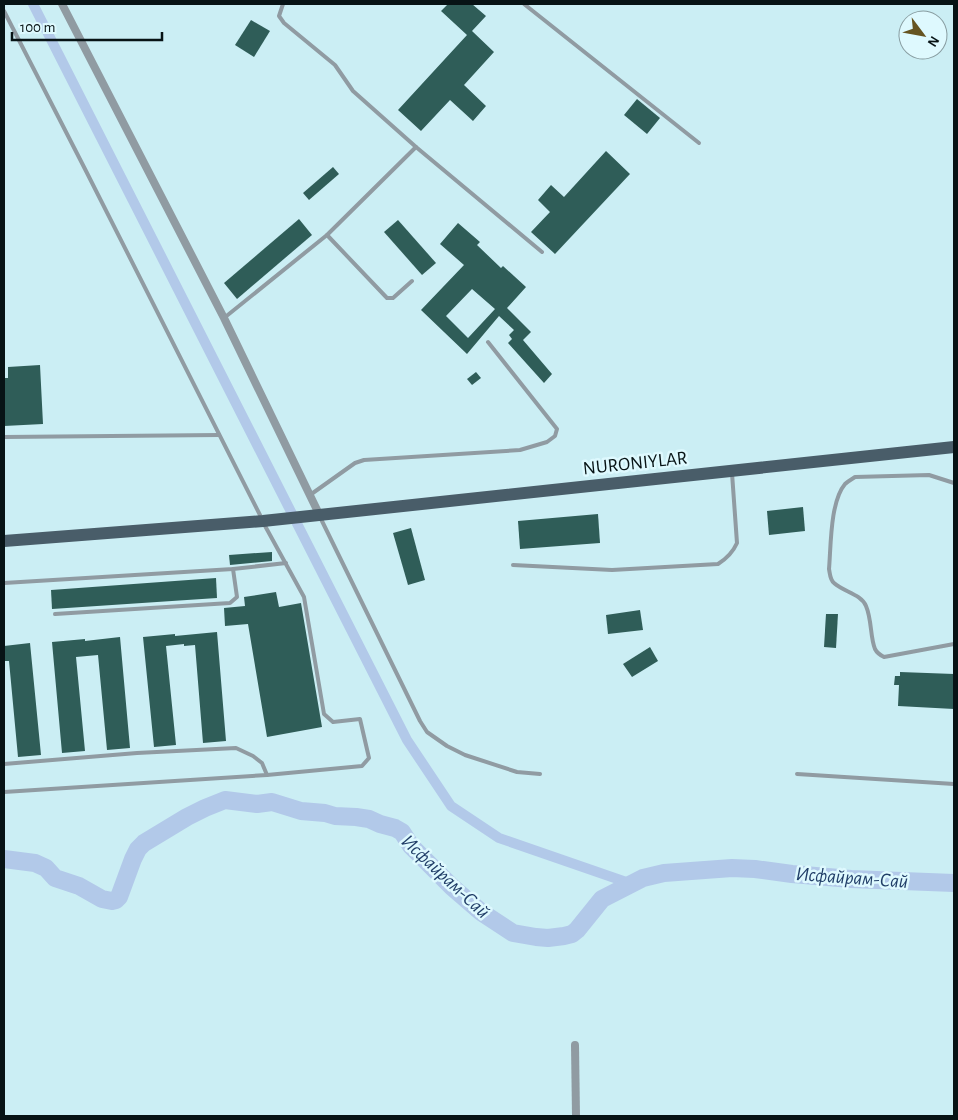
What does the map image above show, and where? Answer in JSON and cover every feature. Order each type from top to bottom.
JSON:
[{"type":"main road","name":"NURONIYLAR","points":[[4,541],[263,521],[954,447]]},
{"type":"street","points":[[62,4],[224,318],[319,514]]},
{"type":"street","points":[[575,1045],[576,1116]]},
{"type":"lane","points":[[283,4],[279,16],[284,23],[334,65],[353,91],[416,147],[542,252]]},
{"type":"lane","points":[[524,4],[699,143]]},
{"type":"lane","points":[[4,11],[263,521],[304,597],[324,714],[333,722],[360,719],[369,758],[362,766],[266,775],[4,792]]},
{"type":"lane","points":[[224,318],[327,234],[416,147]]},
{"type":"lane","points":[[327,234],[387,298],[394,298],[412,281]]},
{"type":"lane","points":[[310,495],[354,463],[364,460],[520,450],[547,442],[555,436],[557,429],[488,342]]},
{"type":"lane","points":[[4,437],[219,435]]},
{"type":"lane","points":[[513,565],[612,570],[718,564],[726,559],[737,542],[732,471]]},
{"type":"lane","points":[[954,483],[929,475],[855,477],[846,483],[834,510],[828,569],[833,583],[857,596],[866,604],[870,616],[874,648],[878,655],[884,657],[954,644]]},
{"type":"lane","points":[[319,514],[427,732],[447,746],[465,755],[517,772],[540,774]]},
{"type":"lane","points":[[4,583],[233,569],[286,563]]},
{"type":"lane","points":[[55,614],[230,603],[237,597],[233,569]]},
{"type":"lane","points":[[4,764],[137,753],[236,748],[253,756],[262,763],[266,775]]},
{"type":"lane","points":[[797,774],[954,784]]},
{"type":"building","points":[[448,4],[472,4],[486,16],[472,31],[494,52],[464,85],[486,106],[473,121],[450,100],[421,131],[398,110],[467,35],[441,11]]},
{"type":"building","points":[[251,20],[270,31],[254,57],[235,45]]},
{"type":"building","points":[[637,99],[660,118],[647,134],[624,115]]},
{"type":"building","points":[[606,151],[630,174],[555,254],[531,232],[550,212],[538,200],[551,185],[564,197]]},
{"type":"building","points":[[333,167],[339,174],[309,200],[303,193]]},
{"type":"building","points":[[299,219],[312,235],[237,299],[224,283]]},
{"type":"building","points":[[398,220],[436,263],[422,275],[384,232]]},
{"type":"building","points":[[458,223],[480,242],[477,245],[501,268],[503,266],[526,287],[507,308],[531,332],[523,340],[552,374],[544,383],[508,343],[512,339],[509,335],[514,330],[499,316],[467,354],[421,310],[464,265],[440,244]],"holes":[[[472,289],[495,309],[468,338],[446,316]]]},
{"type":"building","points":[[40,365],[43,424],[4,426],[4,378],[8,378],[8,367]]},
{"type":"building","points":[[476,372],[481,378],[472,385],[467,379]]},
{"type":"building","points":[[803,507],[805,531],[769,535],[767,511]]},
{"type":"building","points":[[598,514],[600,543],[520,549],[518,521]]},
{"type":"building","points":[[411,528],[425,580],[408,585],[393,533]]},
{"type":"building","points":[[272,552],[272,561],[230,565],[229,555]]},
{"type":"building","points":[[216,578],[217,598],[52,609],[51,590]]},
{"type":"building","points":[[276,592],[279,607],[301,603],[322,727],[267,737],[248,624],[225,626],[224,608],[245,606],[244,597]]},
{"type":"building","points":[[640,610],[643,630],[608,634],[606,615]]},
{"type":"building","points":[[826,614],[838,614],[836,648],[824,647]]},
{"type":"building","points":[[217,632],[226,741],[203,743],[195,645],[184,646],[184,644],[166,646],[176,745],[154,747],[143,637]]},
{"type":"building","points":[[120,637],[130,748],[107,750],[98,655],[76,657],[85,751],[62,753],[52,642]]},
{"type":"building","points":[[30,643],[41,755],[18,757],[9,661],[4,661],[4,646]]},
{"type":"building","points":[[650,647],[658,661],[632,677],[623,664]]},
{"type":"building","points":[[900,672],[954,674],[954,709],[898,706],[899,685],[894,685],[895,676],[900,676]]},
{"type":"waterway","points":[[33,4],[407,740],[451,806],[499,838],[632,884]]},
{"type":"waterway","name":"Исфайрам-Сай","points":[[4,859],[35,863],[46,868],[55,878],[79,886],[102,899],[112,901],[119,897],[133,859],[138,849],[144,843],[187,817],[225,800],[257,804],[272,802],[301,811],[369,819],[395,828],[402,832],[411,846],[452,887],[481,912],[513,933],[548,938],[572,934],[602,899],[643,878],[664,873],[732,868],[851,879],[954,883]]}]
